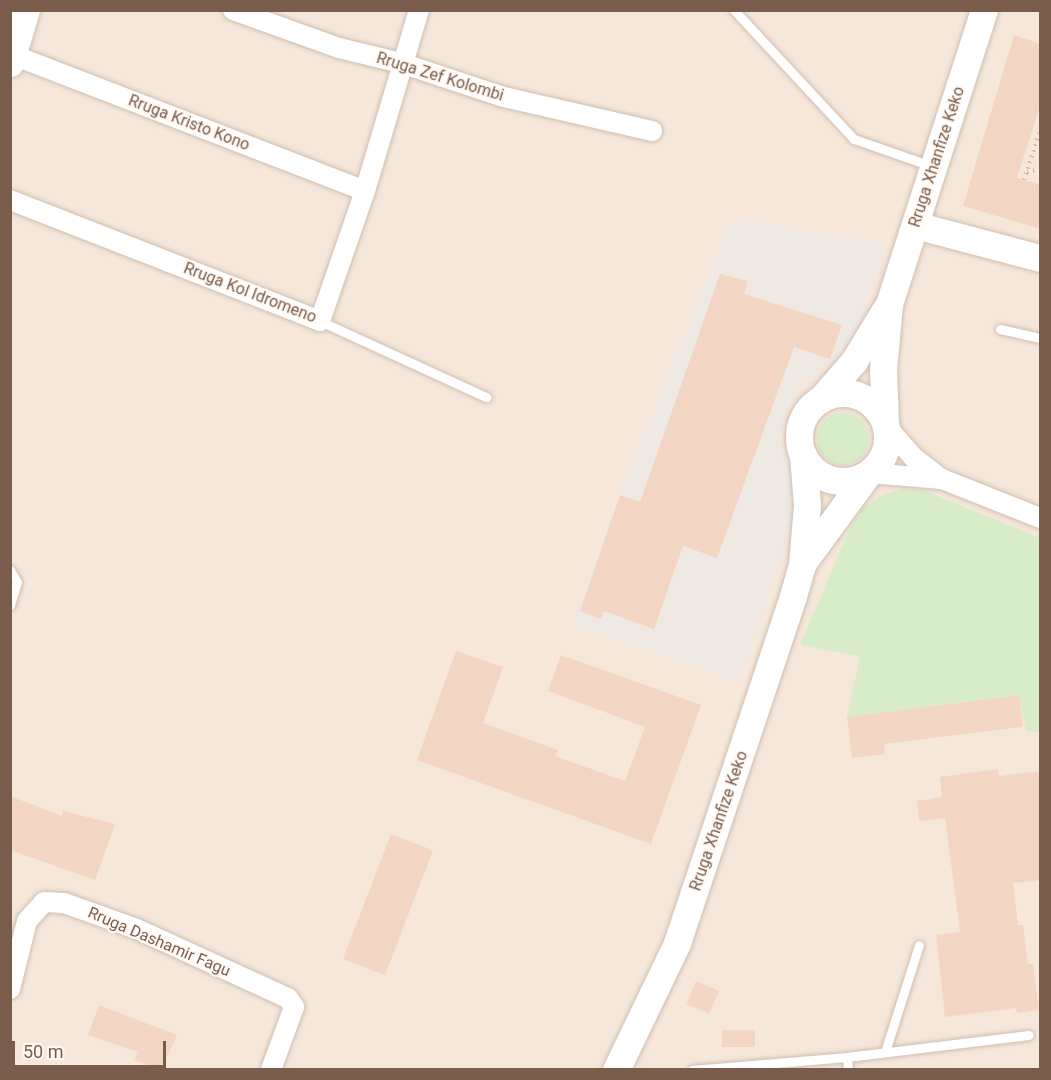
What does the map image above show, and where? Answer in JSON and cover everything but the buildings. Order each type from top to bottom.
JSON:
[{"type":"main road","points":[[12,59],[26,10]]},
{"type":"main road","name":"Rruga Xhanfize Keko","points":[[886,423],[883,370],[889,304],[984,10]]},
{"type":"main road","points":[[915,225],[1041,258]]},
{"type":"main road","name":"Rruga Xhanfize Keko","points":[[820,399],[854,361],[889,304]]},
{"type":"main road","points":[[831,394],[857,395],[874,405],[886,423],[885,452],[868,474],[843,481],[830,479],[814,470],[803,455],[799,443],[803,418],[820,399],[831,394]]},
{"type":"main road","name":"Rruga Xhanfize Keko","points":[[617,1069],[677,943],[802,565],[807,505],[803,455]]},
{"type":"main road","name":"Rruga Xhanfize Keko","points":[[802,565],[868,474]]},
{"type":"street","name":"Rruga Zef Kolombi","points":[[233,10],[339,48],[401,63],[504,97],[652,131]]},
{"type":"street","points":[[320,321],[365,191],[401,63],[419,10]]},
{"type":"street","name":"Rruga Kristo Kono","points":[[12,59],[365,191]]},
{"type":"street","name":"Rruga Kol Idromeno","points":[[10,200],[320,321]]},
{"type":"street","points":[[886,423],[913,457],[942,479],[1041,518]]},
{"type":"street","points":[[868,474],[942,479]]},
{"type":"street","name":"Rruga Dashamir Fagu","points":[[10,989],[30,915],[44,902],[64,903],[137,929],[288,998],[294,1007],[271,1070]]},
{"type":"lane","points":[[734,10],[854,139],[934,167]]},
{"type":"lane","name":"Rruga Kol Idromeno","points":[[320,321],[486,397]]},
{"type":"lane","points":[[1000,329],[1041,338]]},
{"type":"lane","points":[[10,570],[17,582],[10,605]]},
{"type":"lane","points":[[885,1052],[919,945]]},
{"type":"lane","points":[[692,1070],[847,1057],[1029,1035]]},
{"type":"lane","points":[[847,1057],[848,1070]]},
{"type":"path","points":[[1024,180],[1041,131]]},
{"type":"path","points":[[1027,172],[1041,169]]},
{"type":"shaded area","points":[[11,11],[1040,11],[1040,1069],[11,1069]]},
{"type":"shaded area","points":[[731,219],[884,244],[857,333],[839,359],[800,387],[783,415],[779,444],[794,480],[796,509],[738,682],[572,624],[620,490]]},
{"type":"green space","points":[[843,413],[853,415],[861,421],[867,429],[869,439],[867,449],[861,457],[853,463],[843,465],[833,463],[825,457],[819,449],[817,439],[819,429],[825,421],[833,415]]},
{"type":"green space","points":[[900,489],[921,489],[1040,538],[1040,732],[1026,731],[1018,695],[847,717],[860,656],[800,645],[851,526],[863,508],[880,496]]}]
